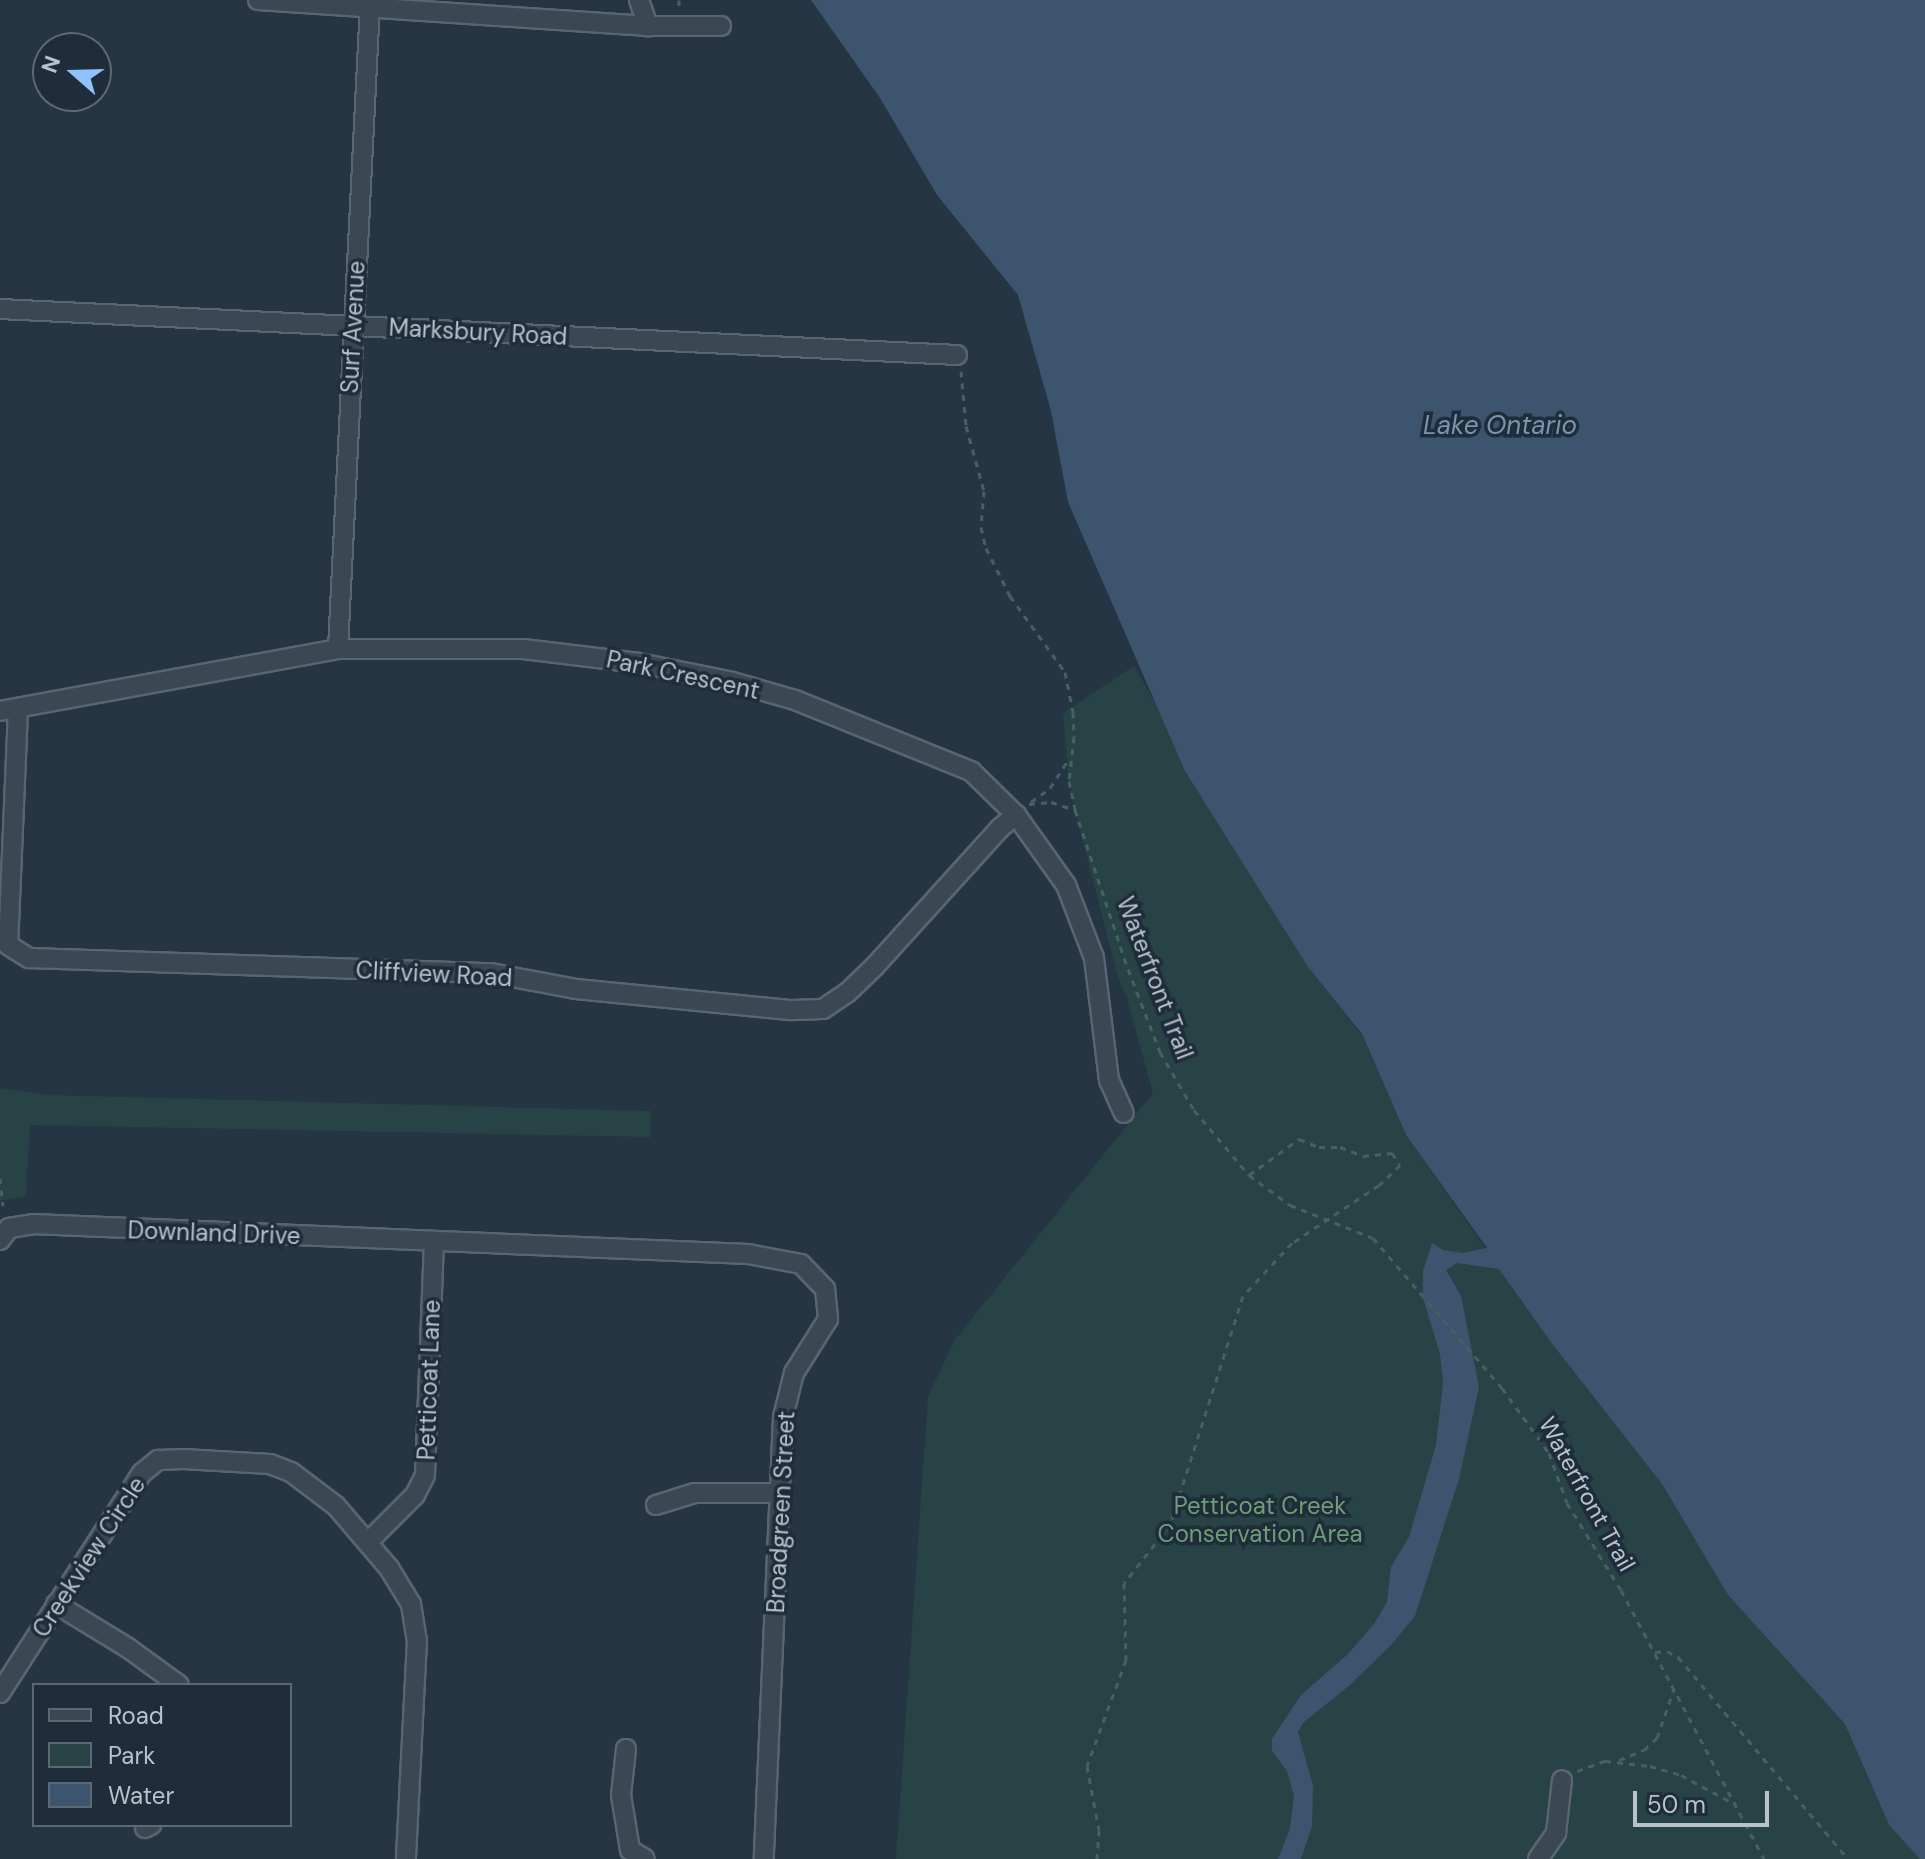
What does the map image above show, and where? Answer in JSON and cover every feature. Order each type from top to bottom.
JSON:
[{"type":"street","points":[[258,0],[370,5],[648,26],[721,26]]},
{"type":"street","points":[[639,0],[648,26]]},
{"type":"street","name":"Surf Avenue","points":[[338,649],[370,5]]},
{"type":"street","name":"Marksbury Road","points":[[0,309],[957,355]]},
{"type":"street","name":"Park Crescent","points":[[9,710],[338,649],[523,649],[639,663],[732,682],[795,700],[971,771],[1016,815],[1066,885],[1094,958],[1109,1080],[1124,1113]]},
{"type":"street","name":"Cliffview Road","points":[[9,710],[8,945],[29,958],[491,973],[590,990],[792,1010],[823,1009],[847,993],[875,966],[1000,828],[1016,815]]},
{"type":"street","name":"Downland Drive","points":[[0,1240],[9,1228],[33,1224],[434,1243]]},
{"type":"street","name":"Broadgreen Street","points":[[434,1243],[748,1254],[801,1264],[825,1289],[828,1319],[794,1373],[783,1417],[764,1859]]},
{"type":"street","name":"Petticoat Lane","points":[[368,1542],[415,1495],[425,1475],[434,1243]]},
{"type":"street","name":"Creekview Circle","points":[[0,1693],[142,1473],[158,1460],[270,1464],[291,1472],[315,1487],[368,1542],[411,1604],[417,1640],[406,1859]]},
{"type":"street","points":[[656,1505],[695,1493],[780,1493]]},
{"type":"street","points":[[56,1604],[128,1648],[176,1683]]},
{"type":"street","points":[[626,1749],[621,1795],[630,1850],[645,1859]]},
{"type":"street","points":[[1538,1859],[1556,1833],[1562,1780]]},
{"type":"path","name":"Waterfront Trail","points":[[957,355],[964,382],[966,426],[984,491],[981,527],[986,548],[1010,596],[1065,672],[1074,737],[1069,760],[1075,810],[1128,969],[1160,1052],[1194,1110],[1249,1175],[1290,1205],[1373,1238],[1502,1388],[1549,1453],[1567,1503],[1674,1689],[1731,1802],[1764,1859]]},
{"type":"path","points":[[1016,815],[1050,788],[1069,760]]},
{"type":"path","points":[[1031,802],[1051,802],[1075,810]]},
{"type":"path","points":[[1097,1859],[1099,1830],[1087,1766],[1126,1660],[1124,1583],[1170,1525],[1243,1296],[1292,1243],[1379,1185],[1400,1165],[1392,1153],[1363,1156],[1340,1147],[1319,1147],[1299,1139],[1249,1175]]},
{"type":"path","points":[[0,1178],[3,1206]]},
{"type":"path","points":[[1654,1653],[1667,1651],[1678,1657],[1848,1859]]},
{"type":"path","points":[[1618,1761],[1644,1750],[1657,1738],[1674,1689]]},
{"type":"path","points":[[1562,1780],[1592,1763],[1618,1761],[1681,1775],[1731,1802]]},
{"type":"green space","name":"Petticoat Creek Conservation Area","points":[[1134,666],[1308,967],[1362,1035],[1406,1135],[1553,1345],[1662,1484],[1728,1595],[1845,1724],[1889,1825],[1920,1859],[896,1859],[928,1397],[954,1341],[1153,1093],[1126,995],[1118,978],[1075,810],[1063,713]]},
{"type":"green space","points":[[0,1088],[46,1095],[651,1111],[651,1137],[30,1125],[26,1196],[0,1201]]},
{"type":"water","name":"Lake Ontario","points":[[811,0],[1925,0],[1925,1859],[1920,1859],[1889,1825],[1845,1724],[1728,1595],[1662,1484],[1553,1345],[1499,1269],[1457,1263],[1446,1270],[1461,1296],[1479,1387],[1459,1479],[1415,1616],[1391,1645],[1350,1685],[1304,1722],[1298,1732],[1313,1786],[1312,1826],[1301,1859],[1278,1859],[1290,1828],[1294,1796],[1287,1771],[1272,1751],[1272,1739],[1301,1695],[1348,1654],[1374,1624],[1387,1602],[1391,1567],[1409,1537],[1436,1445],[1443,1383],[1440,1354],[1423,1298],[1423,1271],[1432,1243],[1443,1250],[1463,1253],[1487,1248],[1406,1135],[1362,1034],[1308,967],[1185,771],[1068,502],[1051,411],[1018,295],[937,195],[880,98]]}]
